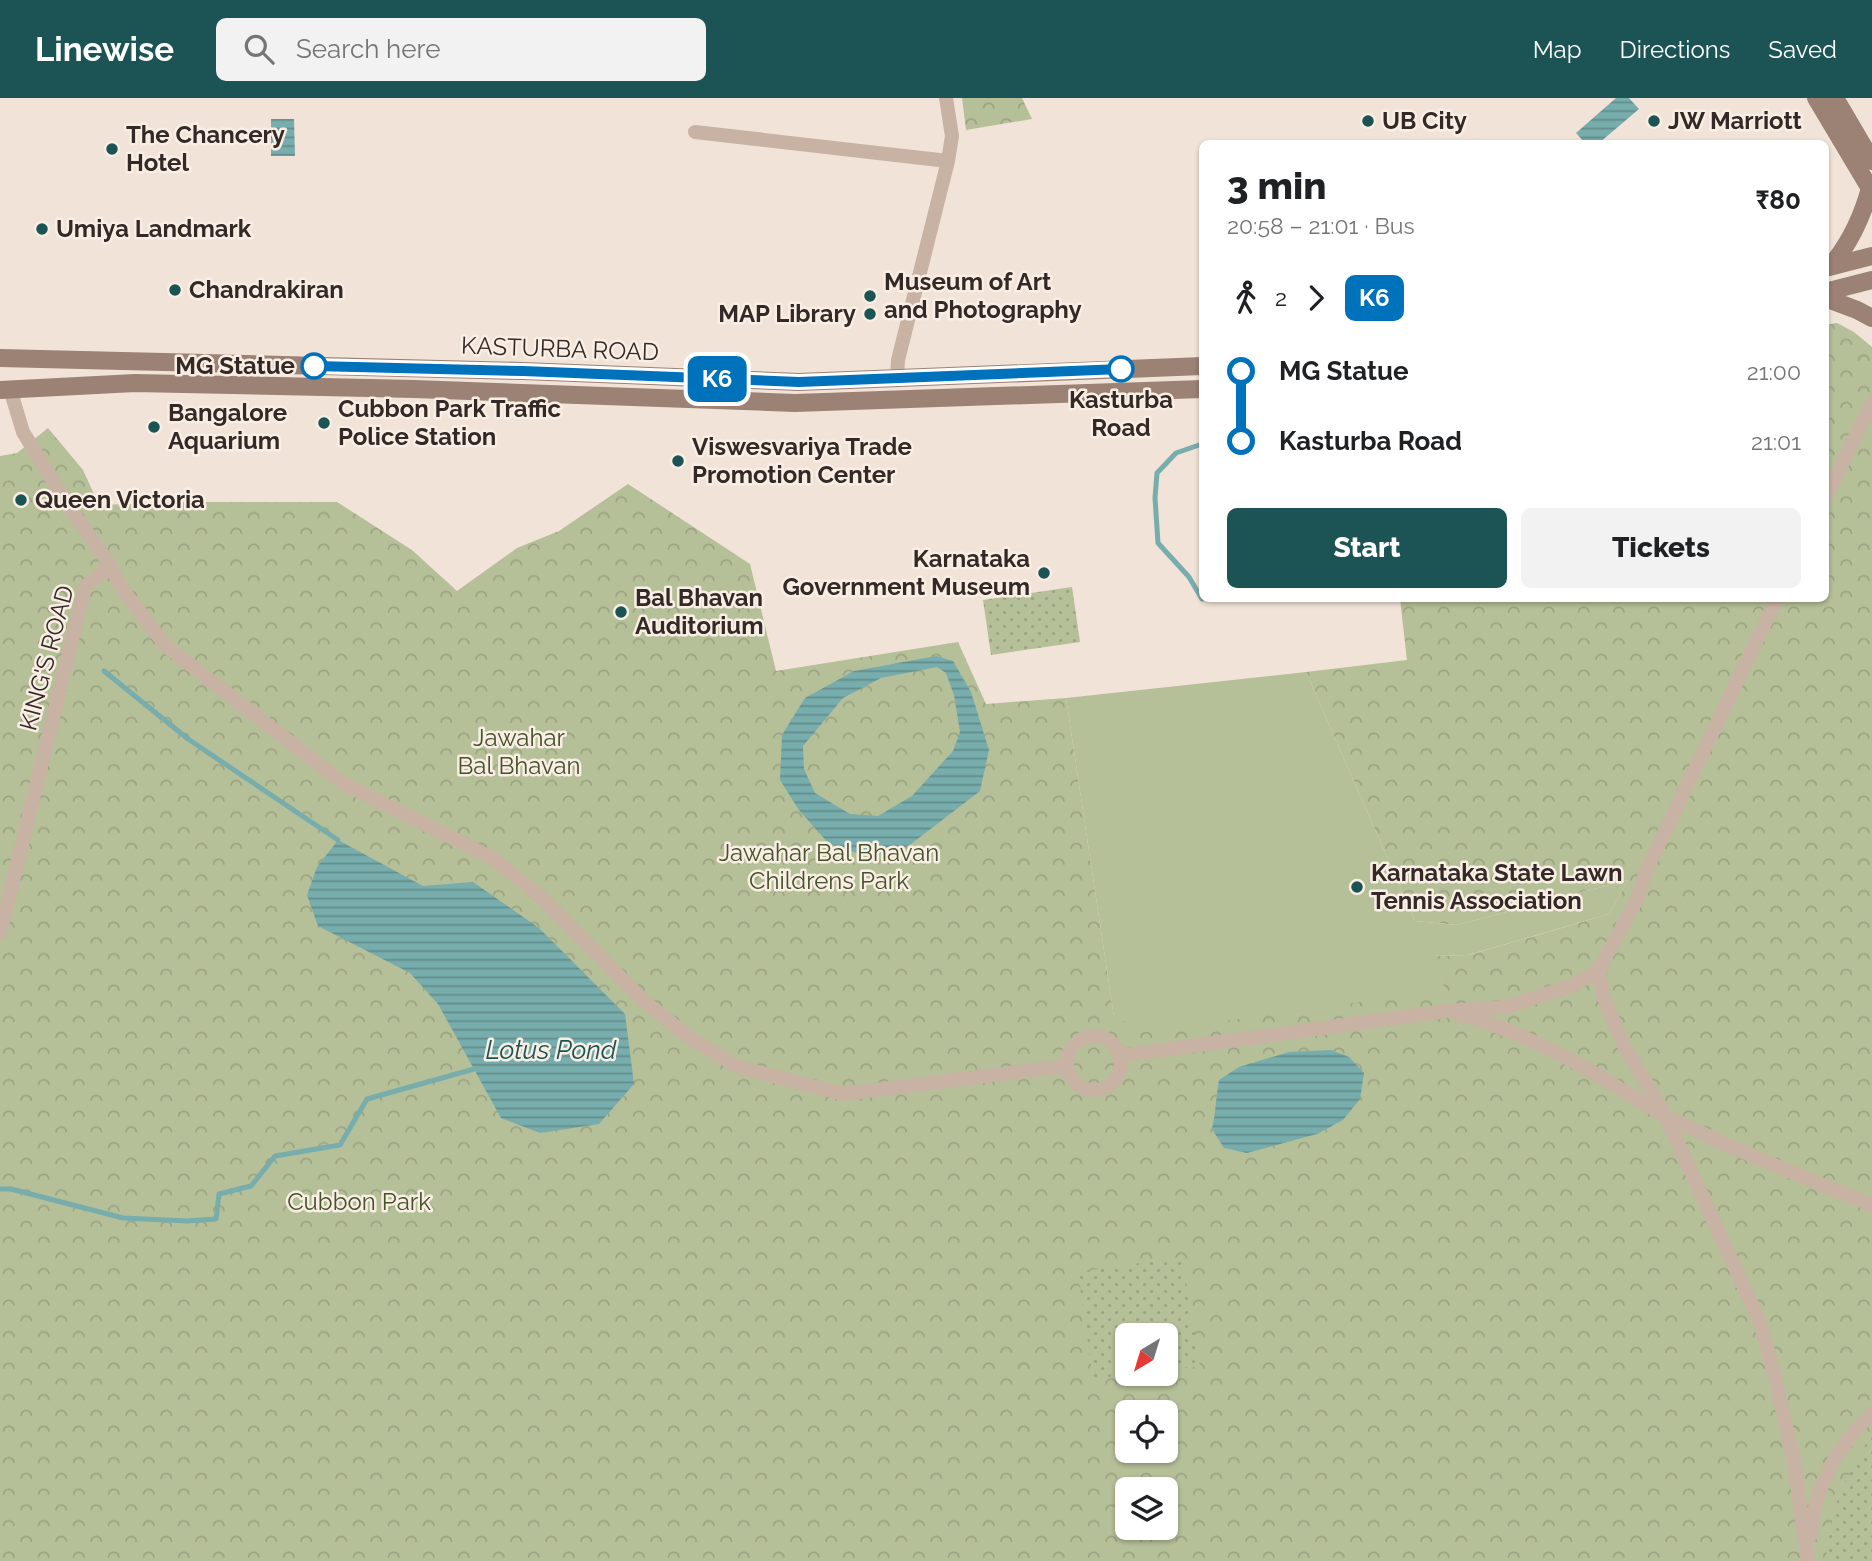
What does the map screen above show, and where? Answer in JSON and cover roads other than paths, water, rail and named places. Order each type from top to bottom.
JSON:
[{"type":"main road","points":[[1816,98],[1871,190],[1855,230],[1843,251],[1829,265]]},
{"type":"main road","points":[[1835,98],[1872,161]]},
{"type":"main road","points":[[1829,267],[1872,256]]},
{"type":"main road","points":[[1829,291],[1872,280]]},
{"type":"main road","points":[[1829,300],[1872,318]]},
{"type":"main road","name":"KASTURBA ROAD","points":[[0,358],[523,371],[771,382],[1199,366]]},
{"type":"main road","name":"KASTURBA ROAD","points":[[5,390],[135,383],[414,388],[795,403],[1199,389]]},
{"type":"street","points":[[897,379],[898,360],[948,161],[952,136],[946,98]]},
{"type":"street","points":[[695,132],[948,161]]},
{"type":"street","points":[[5,390],[23,432],[67,504],[110,565],[123,590],[166,646],[344,784],[492,858],[539,895],[644,1001],[690,1038],[738,1067],[843,1094],[1066,1066]]},
{"type":"street","points":[[1829,491],[1872,402]]},
{"type":"street","name":"KING'S ROAD","points":[[0,933],[85,587],[110,565]]},
{"type":"street","points":[[1119,1056],[1446,1011],[1506,1007],[1574,985],[1599,969],[1637,899],[1646,871],[1775,602]]},
{"type":"street","points":[[1599,969],[1603,996],[1623,1044],[1665,1115],[1759,1320],[1794,1461],[1809,1561]]},
{"type":"street","points":[[1446,1011],[1478,1019],[1535,1042],[1665,1115],[1717,1140],[1872,1205]]},
{"type":"street","points":[[1094,1036],[1111,1042],[1119,1056],[1120,1072],[1115,1081],[1107,1088],[1096,1091],[1076,1084],[1069,1076],[1066,1066],[1067,1055],[1072,1046],[1080,1039],[1094,1036]]},
{"type":"street","points":[[1809,1561],[1812,1521],[1827,1472],[1854,1429],[1872,1413]]},
{"type":"water","points":[[1616,98],[1629,98],[1639,109],[1603,140],[1582,140],[1576,133]]},
{"type":"water","points":[[271,119],[294,119],[295,156],[271,156]]},
{"type":"water","points":[[936,656],[953,661],[971,692],[989,750],[980,791],[911,844],[892,853],[857,853],[829,844],[799,810],[780,780],[782,735],[805,698],[854,671]],"holes":[[[937,667],[946,673],[954,695],[960,732],[953,751],[912,796],[878,816],[850,814],[815,793],[804,769],[803,746],[843,698],[881,678]]]},
{"type":"water","name":"Lotus Pond","points":[[338,840],[423,886],[473,882],[539,928],[625,1014],[634,1084],[599,1124],[540,1133],[501,1118],[438,1004],[410,973],[318,926],[307,895],[317,867]]},
{"type":"water","points":[[1331,1050],[1349,1057],[1364,1073],[1360,1099],[1343,1120],[1317,1134],[1247,1153],[1224,1148],[1212,1129],[1219,1080],[1239,1067],[1289,1052]]},
{"type":"waterway","points":[[1199,445],[1176,453],[1157,473],[1155,498],[1158,543],[1189,577],[1199,594]]},
{"type":"waterway","points":[[104,671],[188,739],[338,840]]},
{"type":"waterway","points":[[0,1189],[11,1189],[123,1218],[187,1221],[216,1219],[219,1194],[251,1186],[275,1156],[340,1145],[367,1099],[474,1069]]},
{"type":"place","name":"UB City","points":[[1368,121]]},
{"type":"place","name":"JW Marriott","points":[[1654,121]]},
{"type":"place","name":"The Chancery Hotel","points":[[112,149]]},
{"type":"place","name":"Umiya Landmark","points":[[42,229]]},
{"type":"place","name":"Chandrakiran","points":[[175,290]]},
{"type":"place","name":"Museum of Art and Photography","points":[[870,296]]},
{"type":"place","name":"MAP Library","points":[[870,314]]},
{"type":"place","name":"MG Statue","points":[[314,366]]},
{"type":"place","name":"Kasturba Road","points":[[1121,369]]},
{"type":"place","name":"Cubbon Park Traffic Police Station","points":[[324,423]]},
{"type":"place","name":"Bangalore Aquarium","points":[[154,427]]},
{"type":"place","name":"Viswesvariya Trade Promotion Center","points":[[678,461]]},
{"type":"place","name":"Queen Victoria","points":[[21,500]]},
{"type":"place","name":"Karnataka Government Museum","points":[[1044,573]]},
{"type":"place","name":"Bal Bhavan Auditorium","points":[[621,612]]},
{"type":"place","name":"Karnataka State Lawn Tennis Association","points":[[1357,887]]},
{"type":"park label","name":"Jawahar Bal Bhavan","points":[[519,752]]},
{"type":"park label","name":"Jawahar Bal Bhavan Childrens Park","points":[[829,867]]},
{"type":"park label","name":"Cubbon Park","points":[[359,1202]]}]
